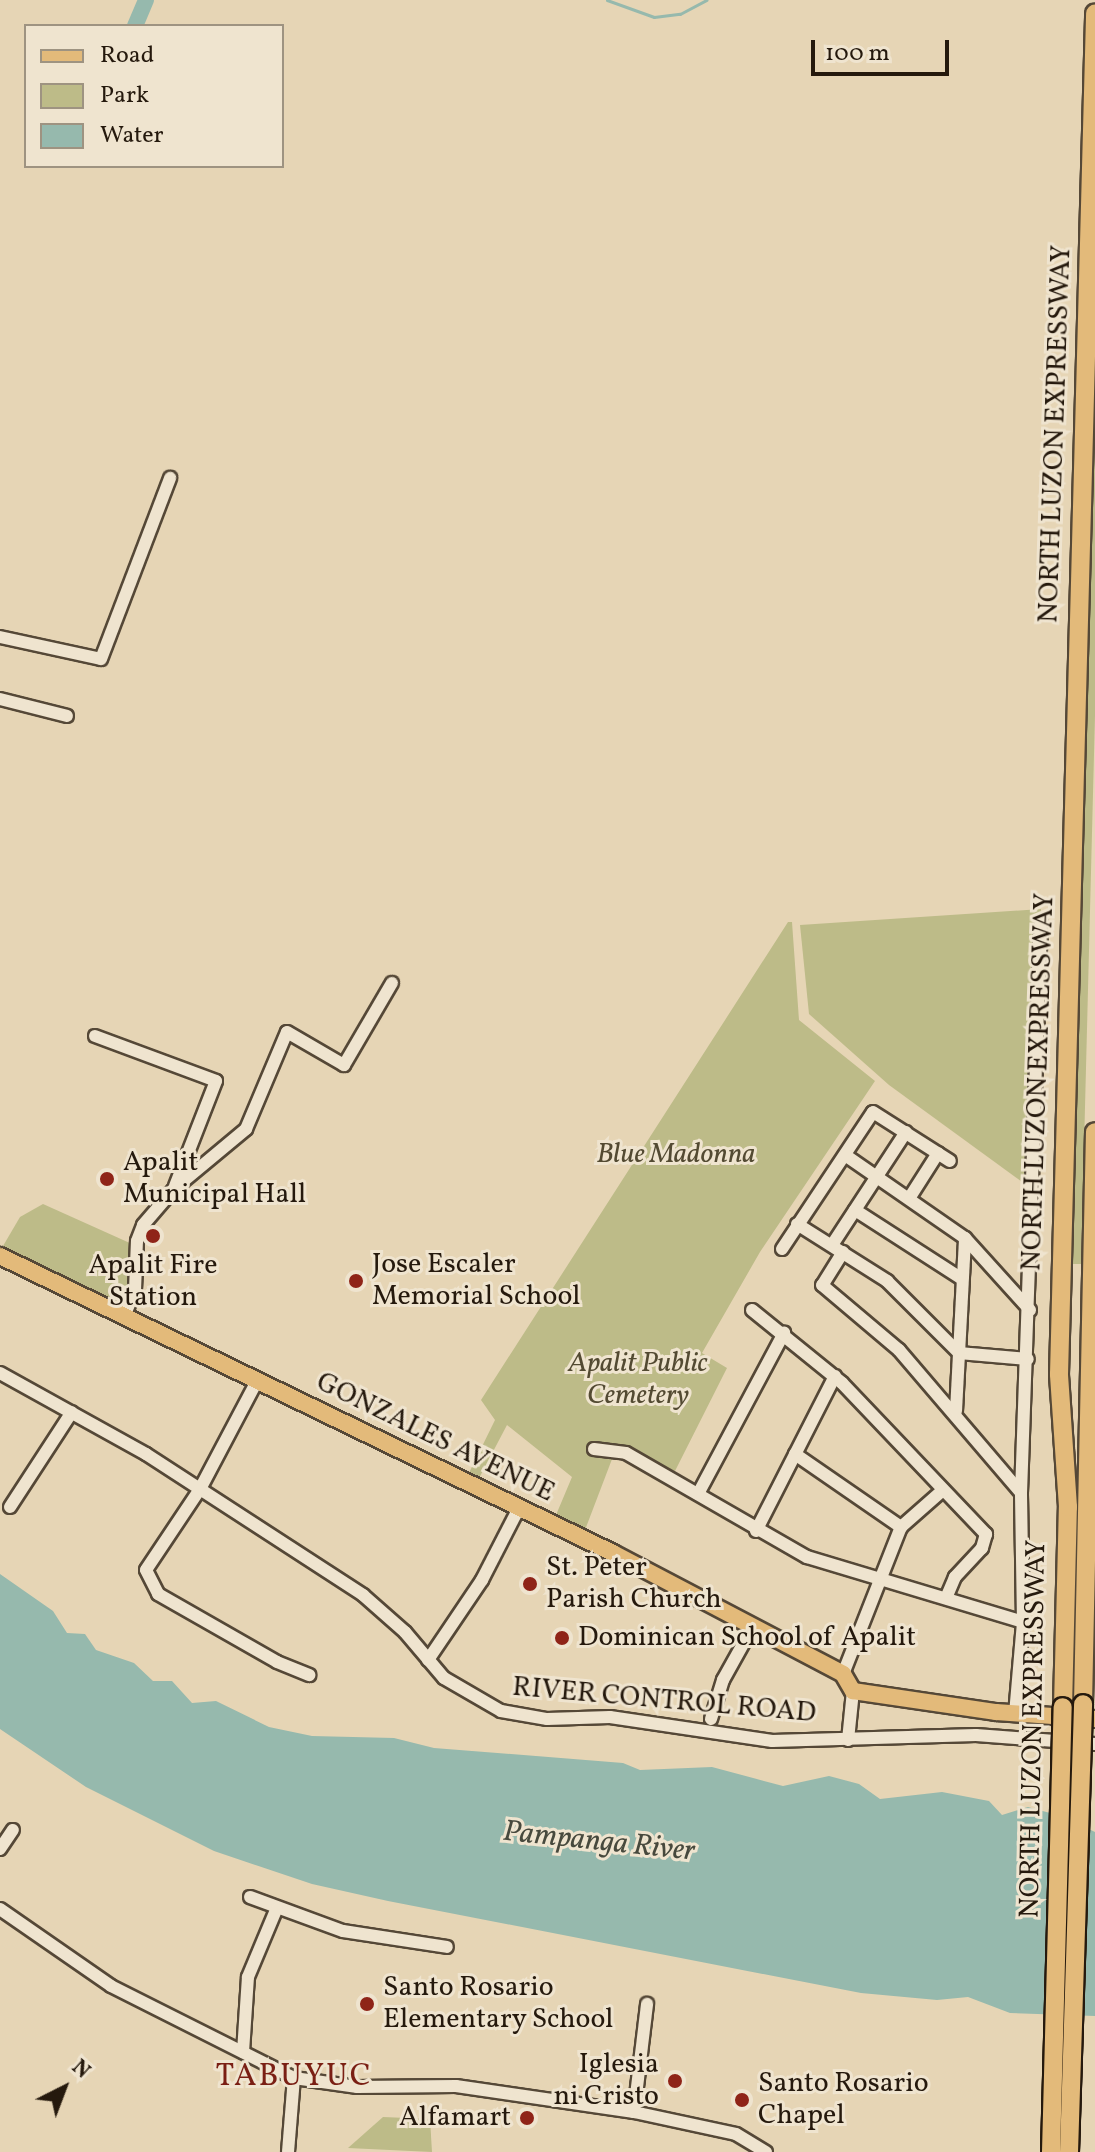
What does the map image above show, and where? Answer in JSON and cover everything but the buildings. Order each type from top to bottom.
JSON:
[{"type":"highway","name":"NORTH LUZON EXPRESSWAY","points":[[1051,2152],[1068,1507],[1059,1374],[1095,13]]},
{"type":"highway","name":"NORTH LUZON EXPRESSWAY","points":[[1069,2152],[1089,1711],[1095,1132]]},
{"type":"main road","name":"GONZALES AVENUE","points":[[0,1256],[520,1506],[843,1674]]},
{"type":"main road","points":[[843,1674],[853,1691],[1015,1714],[1089,1711]]},
{"type":"street","points":[[0,637],[101,659],[170,478]]},
{"type":"street","points":[[0,699],[67,716]]},
{"type":"street","points":[[1015,1714],[1023,1622],[1021,1493],[1030,1310],[1041,923]]},
{"type":"street","points":[[124,1317],[135,1290],[137,1241],[143,1225],[174,1189],[246,1129],[287,1032],[344,1065],[392,983]]},
{"type":"street","points":[[95,1036],[216,1081],[174,1189]]},
{"type":"street","points":[[782,1249],[873,1112],[950,1161]]},
{"type":"street","points":[[906,1132],[855,1210],[822,1285],[870,1322],[956,1411],[1021,1493]]},
{"type":"street","points":[[910,1197],[938,1153]]},
{"type":"street","points":[[845,1155],[910,1197],[965,1238],[1030,1310]]},
{"type":"street","points":[[855,1210],[962,1279]]},
{"type":"street","points":[[797,1224],[887,1281],[959,1353],[1028,1359]]},
{"type":"street","points":[[956,1411],[965,1238]]},
{"type":"street","points":[[752,1310],[835,1376],[986,1534],[986,1541],[955,1577],[946,1598]]},
{"type":"street","points":[[698,1494],[784,1333]]},
{"type":"street","name":"RIVER CONTROL ROAD","points":[[0,1373],[200,1489],[363,1595],[428,1660],[480,1703],[523,1716],[610,1717],[772,1741],[976,1735],[1095,1744]]},
{"type":"street","points":[[756,1531],[835,1376]]},
{"type":"street","points":[[257,1381],[200,1489],[146,1570],[151,1585],[277,1662],[310,1675]]},
{"type":"street","points":[[10,1507],[72,1412]]},
{"type":"street","points":[[594,1449],[626,1453],[756,1531],[807,1557],[1023,1622]]},
{"type":"street","points":[[795,1454],[901,1527]]},
{"type":"street","points":[[843,1674],[877,1577],[901,1527],[943,1490]]},
{"type":"street","points":[[428,1660],[482,1580],[520,1506]]},
{"type":"street","points":[[711,1719],[723,1680],[753,1626]]},
{"type":"street","points":[[848,1740],[853,1691]]},
{"type":"street","points":[[0,1849],[13,1830]]},
{"type":"street","points":[[250,1897],[276,1910],[395,1943],[447,1947]]},
{"type":"street","points":[[0,1909],[111,1986],[294,2078],[357,2087],[456,2086],[634,2112],[736,2134],[766,2152]]},
{"type":"street","points":[[243,2052],[248,1977],[276,1910]]},
{"type":"street","points":[[634,2112],[647,2004]]},
{"type":"street","points":[[288,2152],[294,2078]]},
{"type":"green space","points":[[1095,371],[1095,715],[1081,1264],[1072,1264]]},
{"type":"green space","points":[[1041,909],[1033,1190],[889,1085],[809,1014],[800,925]]},
{"type":"green space","name":"Apalit Public Cemetery","points":[[788,922],[792,922],[799,1020],[875,1081],[760,1252],[702,1353],[727,1368],[675,1471],[617,1446],[585,1530],[556,1515],[572,1477],[507,1425],[477,1482],[467,1477],[495,1420],[481,1400]]},
{"type":"green space","points":[[43,1204],[132,1244],[130,1286],[122,1305],[3,1246],[20,1217]]},
{"type":"green space","points":[[383,2117],[430,2119],[432,2152],[348,2148]]},
{"type":"water","name":"Pampanga River","points":[[0,1574],[53,1611],[67,1633],[85,1634],[96,1650],[134,1663],[153,1681],[172,1681],[192,1703],[216,1701],[269,1727],[312,1736],[394,1738],[434,1748],[623,1763],[640,1770],[712,1767],[783,1786],[829,1776],[859,1784],[880,1799],[942,1792],[989,1801],[1002,1815],[1028,1807],[1061,1816],[1095,1832],[1095,2016],[1010,2013],[968,1997],[937,2000],[861,1993],[388,1901],[312,1884],[214,1851],[86,1787],[0,1729]]},
{"type":"waterway","points":[[136,24],[146,0]]},
{"type":"waterway","points":[[607,0],[654,17],[680,14],[706,0]]},
{"type":"place","name":"Apalit Municipal Hall","points":[[107,1179]]},
{"type":"place","name":"Apalit Fire Station","points":[[153,1236]]},
{"type":"place","name":"Jose Escaler Memorial School","points":[[356,1281]]},
{"type":"place","name":"St. Peter Parish Church","points":[[530,1584]]},
{"type":"place","name":"Dominican School of Apalit","points":[[562,1638]]},
{"type":"place","name":"Santo Rosario Elementary School","points":[[367,2004]]},
{"type":"place","name":"Iglesia ni Cristo","points":[[675,2081]]},
{"type":"place","name":"Santo Rosario Chapel","points":[[742,2100]]},
{"type":"place","name":"Alfamart","points":[[527,2118]]},
{"type":"district","name":"TABUYUC","points":[[294,2077]]},
{"type":"park label","name":"Blue Madonna","points":[[676,1155]]}]
